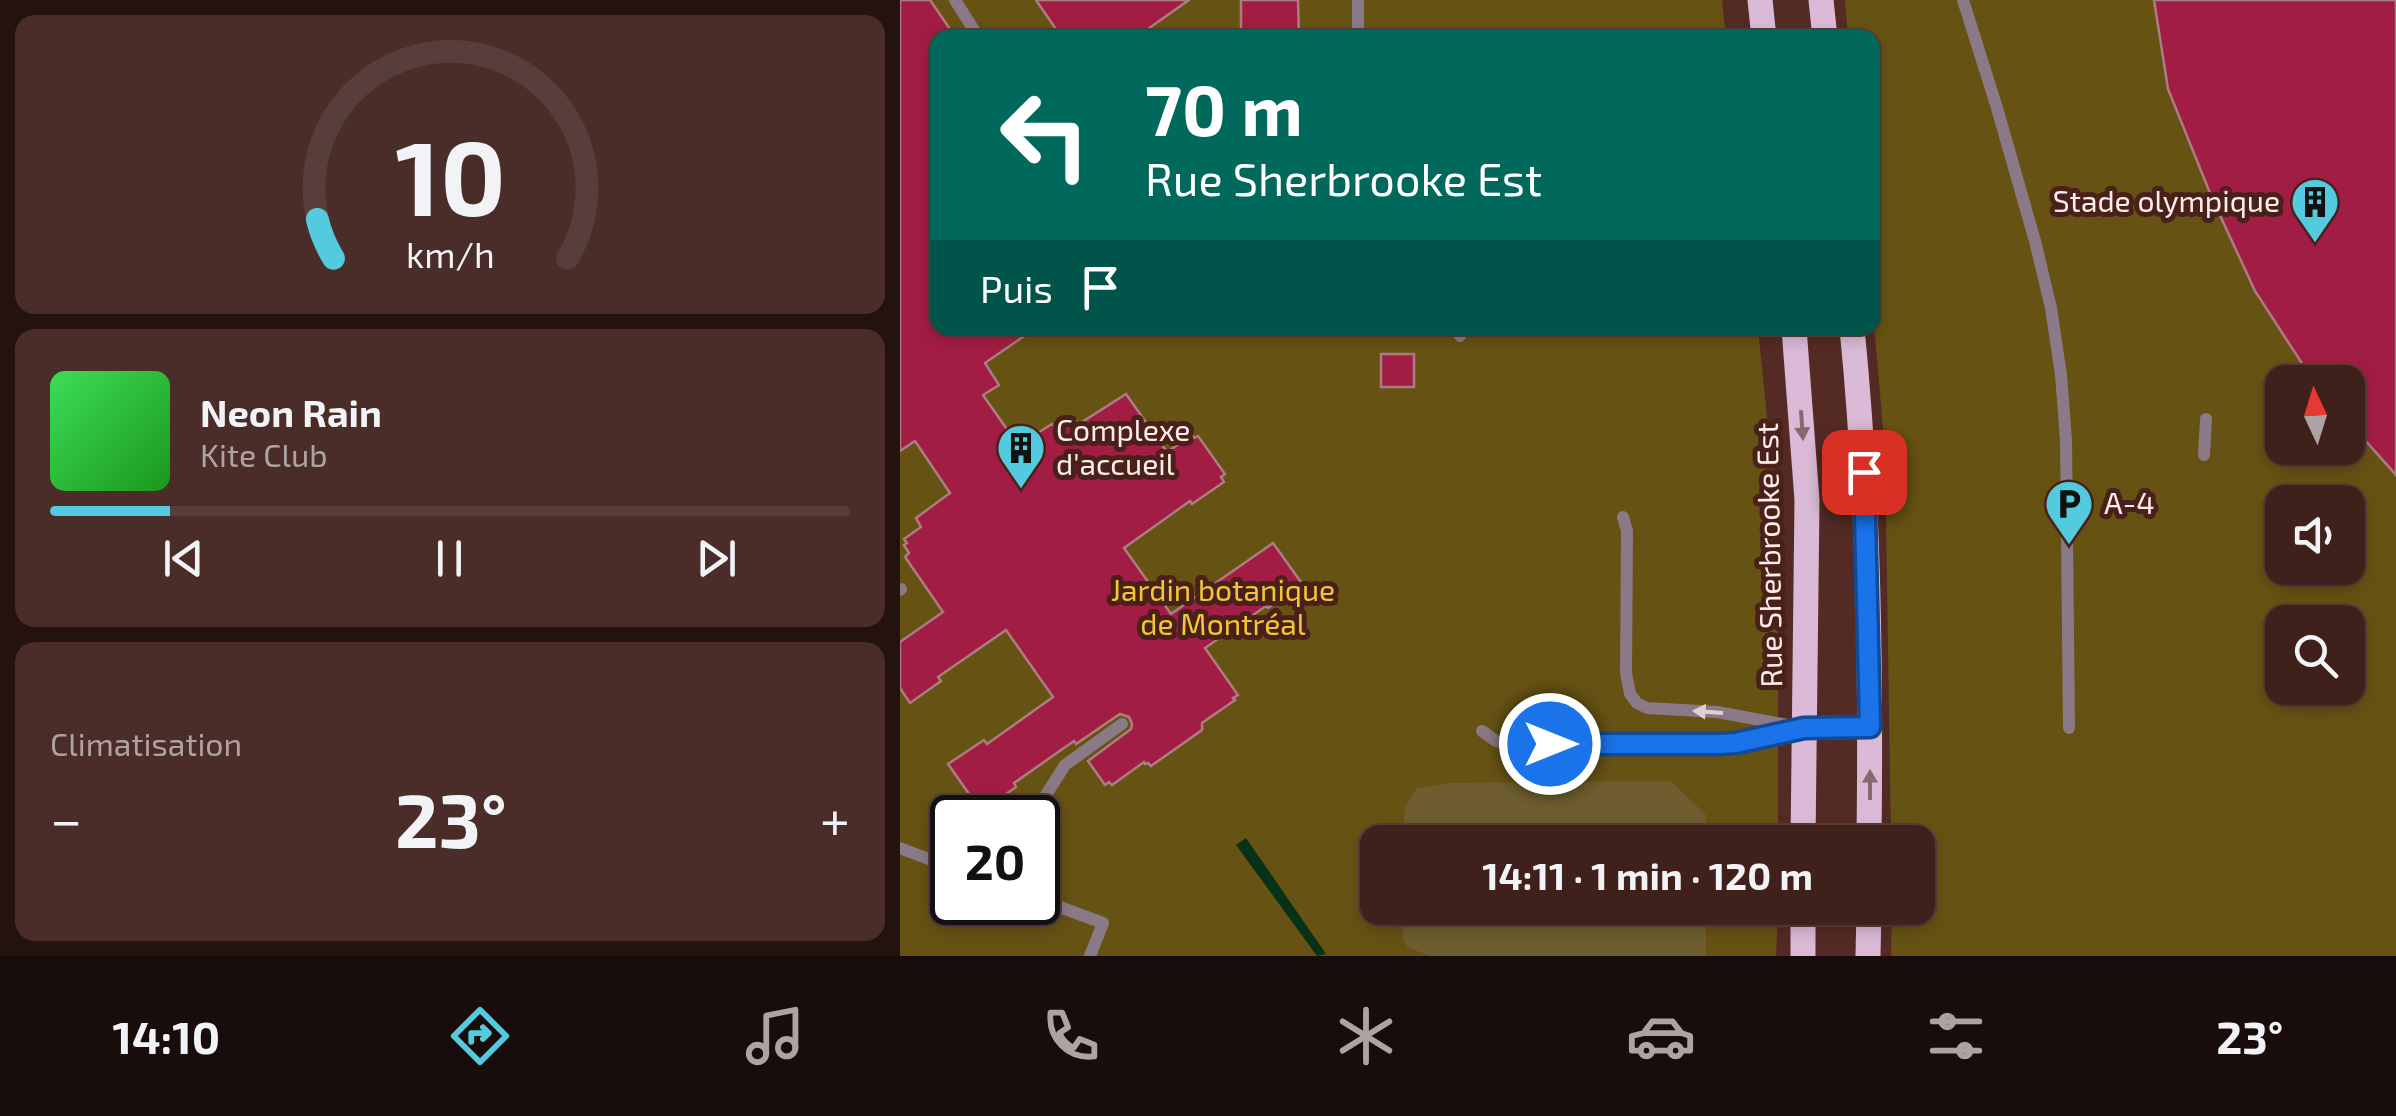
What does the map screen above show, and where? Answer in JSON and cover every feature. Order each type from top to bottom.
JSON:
[{"type":"main road","points":[[1760,0],[1763,30]]},
{"type":"main road","points":[[1821,0],[1823,30]]},
{"type":"main road","name":"Rue Sherbrooke Est","points":[[1795,335],[1807,500],[1803,825]]},
{"type":"main road","points":[[1853,335],[1863,434],[1870,825]]},
{"type":"main road","points":[[1803,925],[1803,956]]},
{"type":"main road","points":[[1868,956],[1869,925]]},
{"type":"lane","points":[[955,0],[974,30]]},
{"type":"lane","points":[[1358,0],[1358,30]]},
{"type":"lane","points":[[1963,0],[2017,174],[2051,308],[2062,375],[2068,728]]},
{"type":"lane","points":[[2204,455],[2206,419]]},
{"type":"lane","points":[[1623,517],[1627,531],[1626,673],[1630,694],[1637,703],[1647,708],[1717,712],[1804,728],[1870,727]]},
{"type":"lane","points":[[1046,795],[1065,765],[1122,724]]},
{"type":"lane","points":[[1482,731],[1496,741],[1516,744],[1719,744],[1804,728]]},
{"type":"lane","points":[[900,848],[930,860]]},
{"type":"lane","points":[[1060,908],[1102,924],[1090,956]]},
{"type":"green space","name":"Jardin botanique de Montréal","points":[[900,0],[1722,0],[1725,30],[930,30],[930,335],[1759,335],[1778,525],[1778,825],[1360,825],[1360,925],[1777,925],[1776,956],[900,956]]},
{"type":"green space","points":[[1845,0],[2396,0],[2396,956],[1891,956],[1892,925],[1935,925],[1935,825],[1891,825],[1885,452],[1875,335],[1880,335],[1880,30],[1847,30]]},
{"type":"shaded area","points":[[1671,781],[1706,815],[1706,825],[1403,825],[1405,807],[1417,788],[1451,783]]},
{"type":"shaded area","points":[[1246,838],[1326,954],[1317,956],[1236,845]]},
{"type":"shaded area","points":[[1404,925],[1706,925],[1706,956],[1430,956],[1407,947],[1402,934]]},
{"type":"building","points":[[900,0],[930,0],[951,30],[930,30],[930,335],[1026,335],[985,363],[999,385],[983,395],[1018,445],[1052,424],[1058,430],[1075,420],[1082,422],[1126,394],[1167,452],[1192,435],[1198,436],[1225,474],[1221,477],[1224,482],[1124,548],[1171,614],[1273,543],[1303,585],[1205,648],[1238,695],[1202,723],[1202,730],[1151,766],[1144,762],[1112,785],[1105,785],[1088,761],[1131,729],[1129,717],[1120,714],[1014,783],[1016,787],[1004,795],[970,795],[948,764],[984,740],[987,744],[1053,697],[1006,630],[938,677],[941,681],[910,703],[900,688],[900,642],[943,612],[905,557],[909,553],[904,539],[921,527],[916,518],[950,493],[915,441],[900,451]]},
{"type":"building","points":[[1036,0],[1189,0],[1146,30],[1057,30]]},
{"type":"building","points":[[1241,0],[1298,0],[1299,30],[1241,30]]},
{"type":"building","name":"Stade olympique","points":[[2154,0],[2396,0],[2396,475],[2365,440],[2365,365],[2303,365],[2255,291],[2168,89]]},
{"type":"building","points":[[1381,354],[1414,354],[1414,387],[1381,387]]},
{"type":"place","name":"Stade olympique","points":[[2315,244]]},
{"type":"place","name":"Complexe d'accueil","points":[[1021,490]]},
{"type":"place","name":"A-4","points":[[2069,546]]},
{"type":"route","points":[[1550,744],[1719,744],[1804,728],[1870,727],[1864,472]]}]
